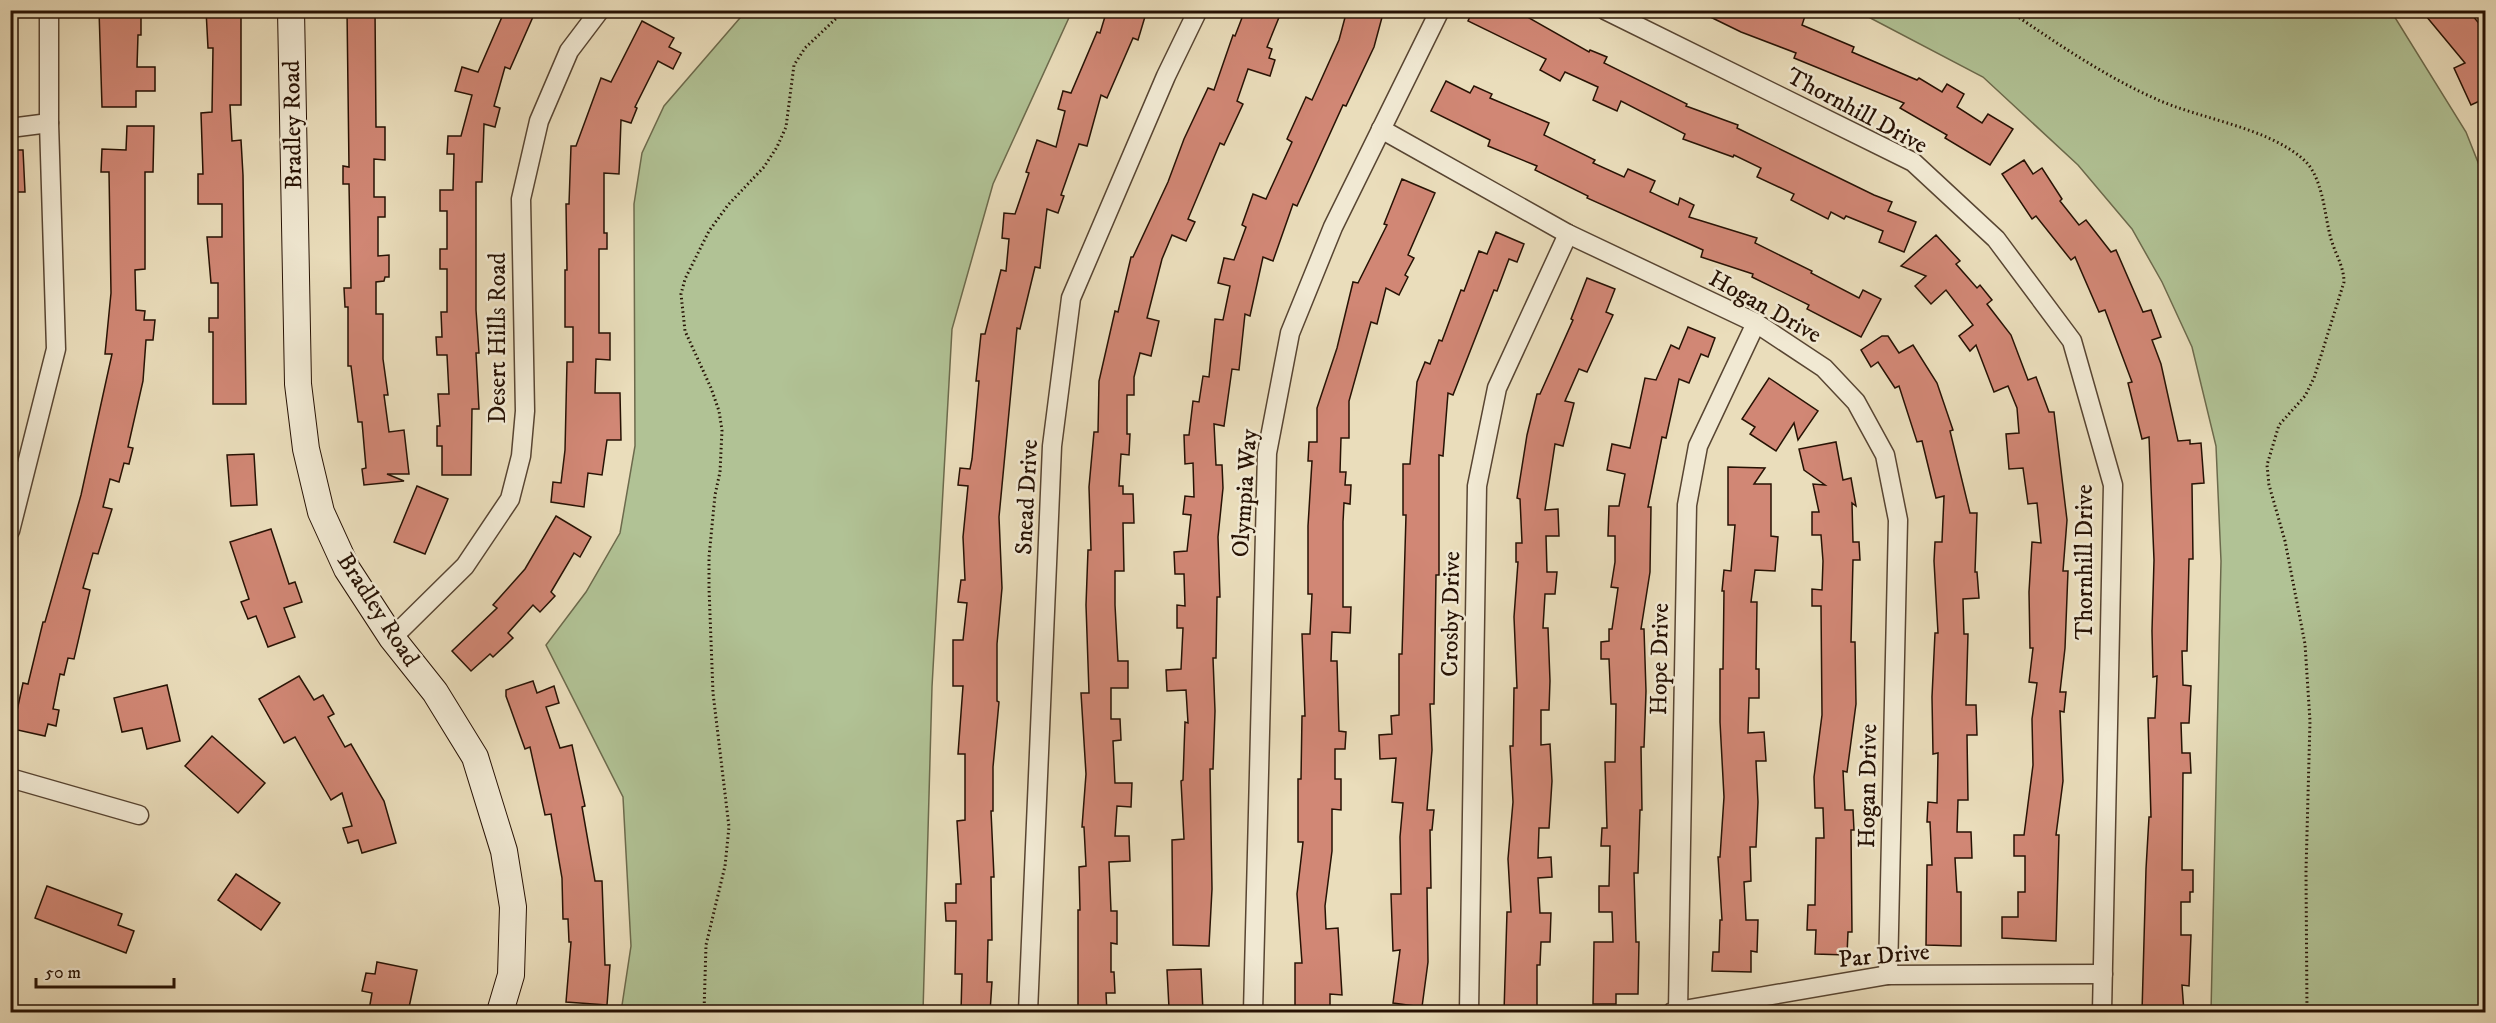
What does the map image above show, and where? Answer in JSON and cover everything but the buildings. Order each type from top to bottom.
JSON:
[{"type":"street","points":[[10,531],[56,349],[49,123],[49,10]]},
{"type":"street","name":"Bradley Road","points":[[291,10],[298,384],[306,449],[321,512],[347,569],[392,638],[435,693],[475,757],[504,851],[513,907],[511,975],[500,1012]]},
{"type":"street","name":"Desert Hills Road","points":[[392,638],[465,567],[510,498],[521,456],[525,411],[521,199],[544,111],[570,51],[600,10]]},
{"type":"street","name":"Snead Drive","points":[[1028,1012],[1052,446],[1071,298],[1166,76],[1198,10]]},
{"type":"street","name":"Olympia Way","points":[[1253,1012],[1267,453],[1290,333],[1333,227],[1440,10]]},
{"type":"street","name":"Thornhill Drive","points":[[1605,10],[1913,162],[1996,239],[2072,341],[2113,486],[2102,1012]]},
{"type":"street","points":[[10,128],[49,123]]},
{"type":"street","name":"Hogan Drive","points":[[1381,129],[1568,234],[1756,323],[1824,368],[1856,402],[1885,455],[1898,520],[1888,975]]},
{"type":"street","name":"Crosby Drive","points":[[1469,1012],[1477,486],[1497,388],[1568,234]]},
{"type":"street","name":"Hope Drive","points":[[1675,1012],[1687,505],[1698,446],[1756,323]]},
{"type":"street","points":[[10,778],[139,815]]},
{"type":"street","name":"Par Drive","points":[[1675,1012],[1888,975],[2103,974]]},
{"type":"path","points":[[704,1012],[706,945],[725,866],[729,827],[713,693],[708,588],[722,430],[719,411],[711,388],[685,331],[681,294],[685,279],[709,231],[728,205],[764,167],[777,147],[786,127],[794,64],[812,40],[845,10]]},
{"type":"path","points":[[2008,10],[2133,88],[2158,100],[2261,135],[2293,152],[2303,159],[2314,172],[2320,187],[2331,240],[2344,273],[2344,282],[2314,378],[2306,396],[2279,425],[2271,445],[2267,465],[2269,485],[2285,541],[2300,608],[2307,664],[2310,722],[2306,871],[2307,1012]]},
{"type":"green space","points":[[746,11],[1072,11],[993,184],[952,329],[932,687],[923,1012],[621,1012],[631,946],[623,797],[546,645],[586,592],[620,533],[635,446],[634,204],[642,153],[664,106]]},
{"type":"green space","points":[[1857,11],[2391,11],[2466,132],[2485,180],[2485,1012],[2211,1012],[2221,561],[2216,446],[2192,347],[2162,282],[2132,229],[2078,165],[1983,77]]}]
